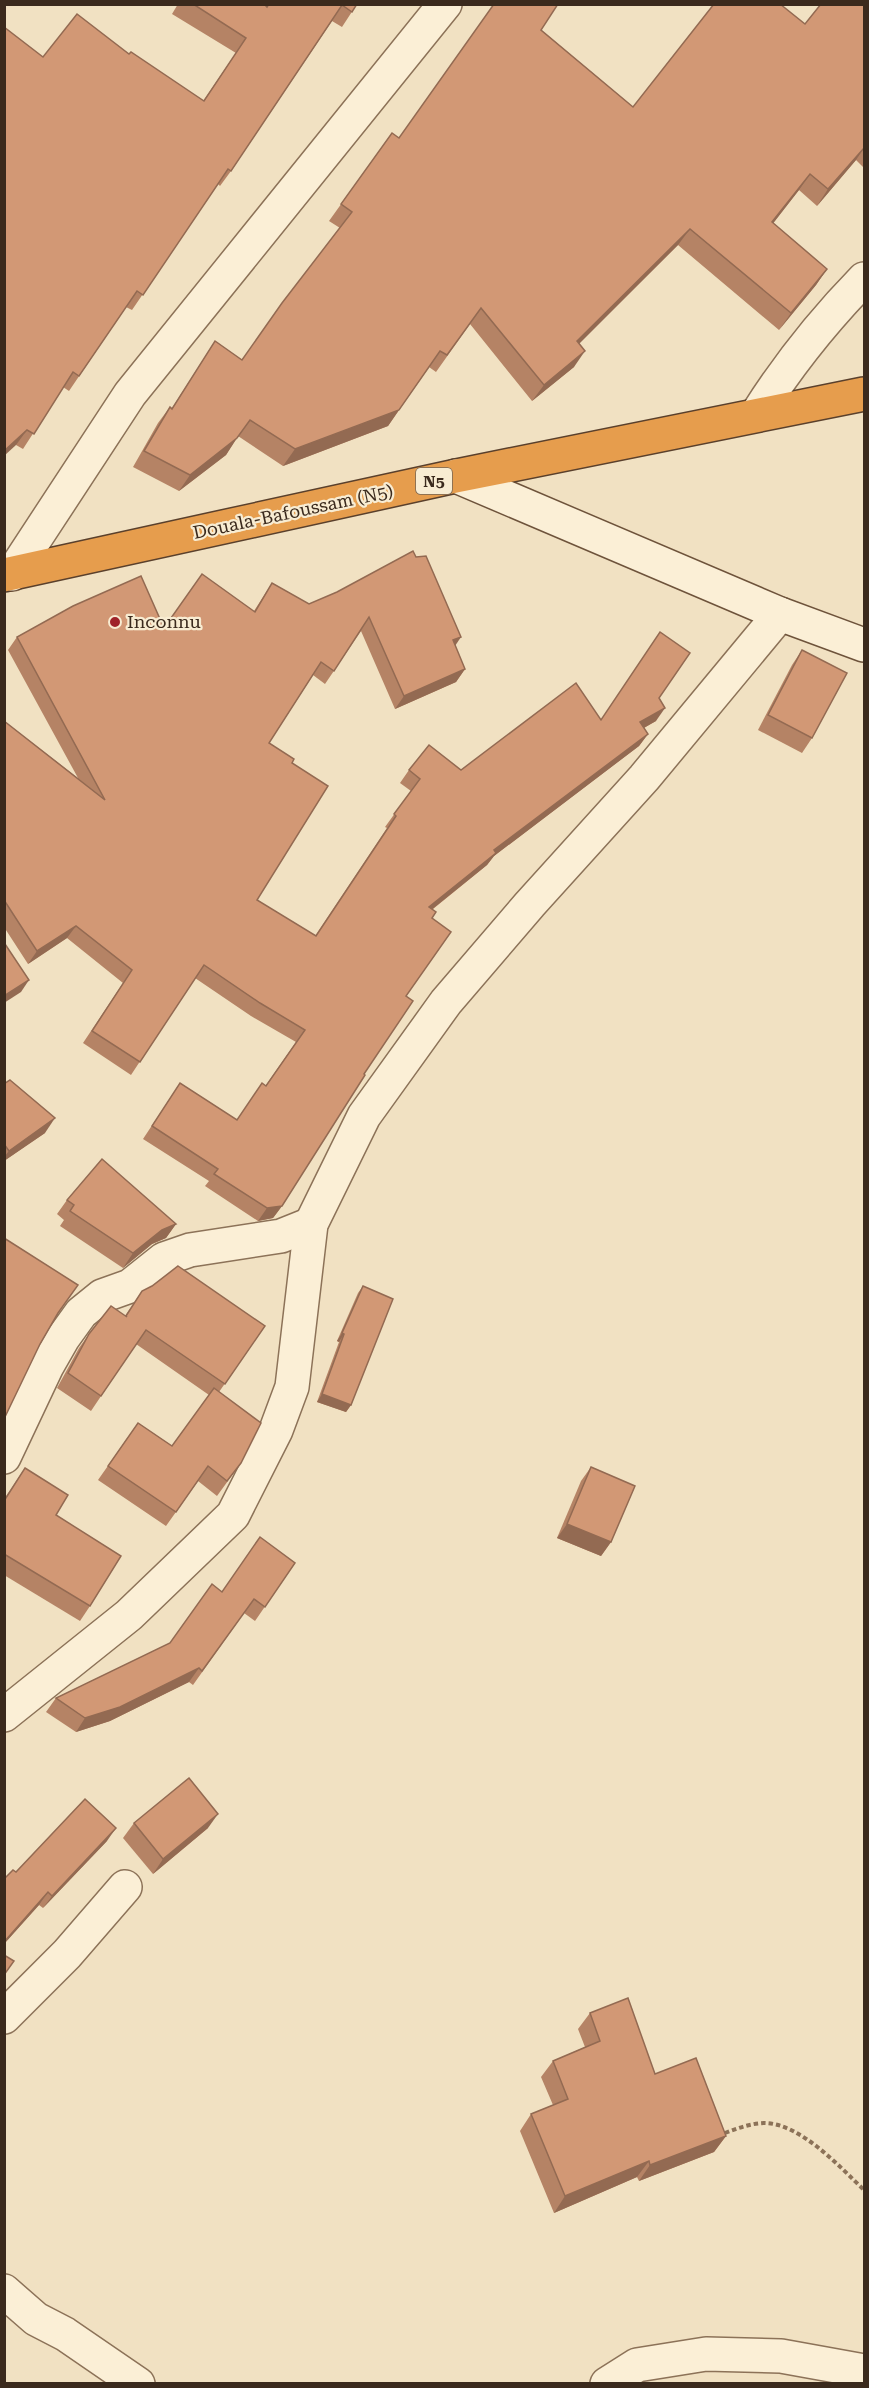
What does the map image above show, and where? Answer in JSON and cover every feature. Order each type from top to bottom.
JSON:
[{"type":"highway","name":"Douala-Bafoussam (N5)","points":[[8,575],[456,476],[864,394]]},
{"type":"street","points":[[8,575],[129,394],[445,4]]},
{"type":"street","points":[[757,414],[783,373],[822,324],[864,279]]},
{"type":"street","points":[[456,476],[780,614],[864,645]]},
{"type":"street","points":[[4,1714],[129,1615],[232,1515],[276,1430],[292,1387],[311,1224],[364,1116],[446,1002],[530,904],[644,778],[780,614]]},
{"type":"street","points":[[4,1457],[47,1366],[63,1338],[81,1313],[102,1296],[130,1286],[164,1259],[190,1250],[281,1236],[311,1224]]},
{"type":"street","points":[[4,2017],[67,1954],[125,1887]]},
{"type":"street","points":[[4,2291],[36,2319],[65,2334],[138,2384]]},
{"type":"street","points":[[607,2384],[637,2365],[706,2354],[781,2356],[864,2371]]},
{"type":"path","points":[[725,2133],[749,2125],[766,2123],[787,2128],[807,2140],[864,2190]]},
{"type":"building","points":[[193,4],[264,4],[267,7],[269,4],[357,4],[352,12],[342,5],[231,171],[228,169],[143,295],[137,291],[79,376],[73,372],[34,434],[27,430],[4,451],[4,27],[43,57],[77,14],[129,54],[131,52],[204,101],[246,38]]},
{"type":"building","points":[[494,4],[558,4],[541,30],[633,107],[714,4],[780,4],[805,24],[821,4],[864,4],[864,148],[828,189],[810,174],[772,222],[827,269],[791,313],[690,229],[577,341],[585,351],[544,385],[481,308],[447,355],[440,351],[399,410],[295,449],[250,420],[237,438],[190,475],[144,451],[170,407],[172,409],[215,341],[242,360],[282,303],[352,212],[341,204],[392,133],[399,138]]},
{"type":"building","points":[[413,551],[416,557],[426,556],[461,637],[453,640],[465,669],[404,696],[369,617],[334,671],[321,662],[269,743],[294,759],[292,763],[328,786],[257,900],[316,936],[396,816],[394,814],[420,779],[409,770],[429,745],[461,770],[576,683],[601,720],[660,632],[690,653],[659,698],[665,708],[640,722],[648,734],[494,850],[496,853],[429,907],[436,912],[432,918],[451,932],[406,996],[413,1001],[364,1074],[282,1206],[267,1208],[214,1174],[218,1169],[152,1126],[180,1083],[237,1120],[262,1083],[266,1086],[305,1030],[204,965],[140,1062],[92,1031],[132,970],[76,926],[37,951],[4,900],[4,721],[105,800],[17,637],[73,606],[141,576],[164,628],[202,574],[255,612],[272,583],[309,604],[337,592]]},
{"type":"building","points":[[802,650],[847,673],[812,738],[768,715]]},
{"type":"building","points":[[4,945],[29,980],[4,996]]},
{"type":"building","points":[[10,1080],[55,1118],[9,1151],[4,1144],[4,1084]]},
{"type":"building","points":[[102,1159],[176,1224],[162,1230],[133,1253],[70,1211],[74,1205],[67,1200]]},
{"type":"building","points":[[4,1238],[78,1285],[40,1344],[4,1419]]},
{"type":"building","points":[[178,1266],[265,1326],[225,1384],[146,1330],[101,1396],[68,1373],[89,1334],[111,1306],[127,1317],[142,1291]]},
{"type":"building","points":[[363,1286],[393,1299],[351,1405],[322,1394],[344,1334],[342,1333]]},
{"type":"building","points":[[214,1388],[261,1423],[241,1463],[227,1481],[208,1466],[176,1512],[108,1466],[138,1423],[172,1446]]},
{"type":"building","points":[[591,1467],[635,1486],[611,1542],[567,1524]]},
{"type":"building","points":[[25,1468],[68,1495],[56,1515],[121,1556],[90,1606],[4,1554],[4,1501]]},
{"type":"building","points":[[260,1537],[295,1563],[265,1607],[254,1599],[202,1671],[199,1668],[120,1707],[85,1718],[56,1698],[170,1643],[212,1584],[222,1592]]},
{"type":"building","points":[[189,1778],[218,1814],[163,1859],[134,1823]]},
{"type":"building","points":[[85,1799],[116,1828],[52,1896],[48,1892],[4,1942],[4,1879],[13,1870],[16,1872]]},
{"type":"building","points":[[4,1955],[14,1961],[4,1975]]},
{"type":"building","points":[[628,1998],[655,2074],[696,2058],[726,2136],[650,2165],[649,2161],[565,2196],[531,2114],[568,2099],[553,2061],[600,2041],[590,2013]]},
{"type":"place","name":"Inconnu","points":[[115,622]]}]
